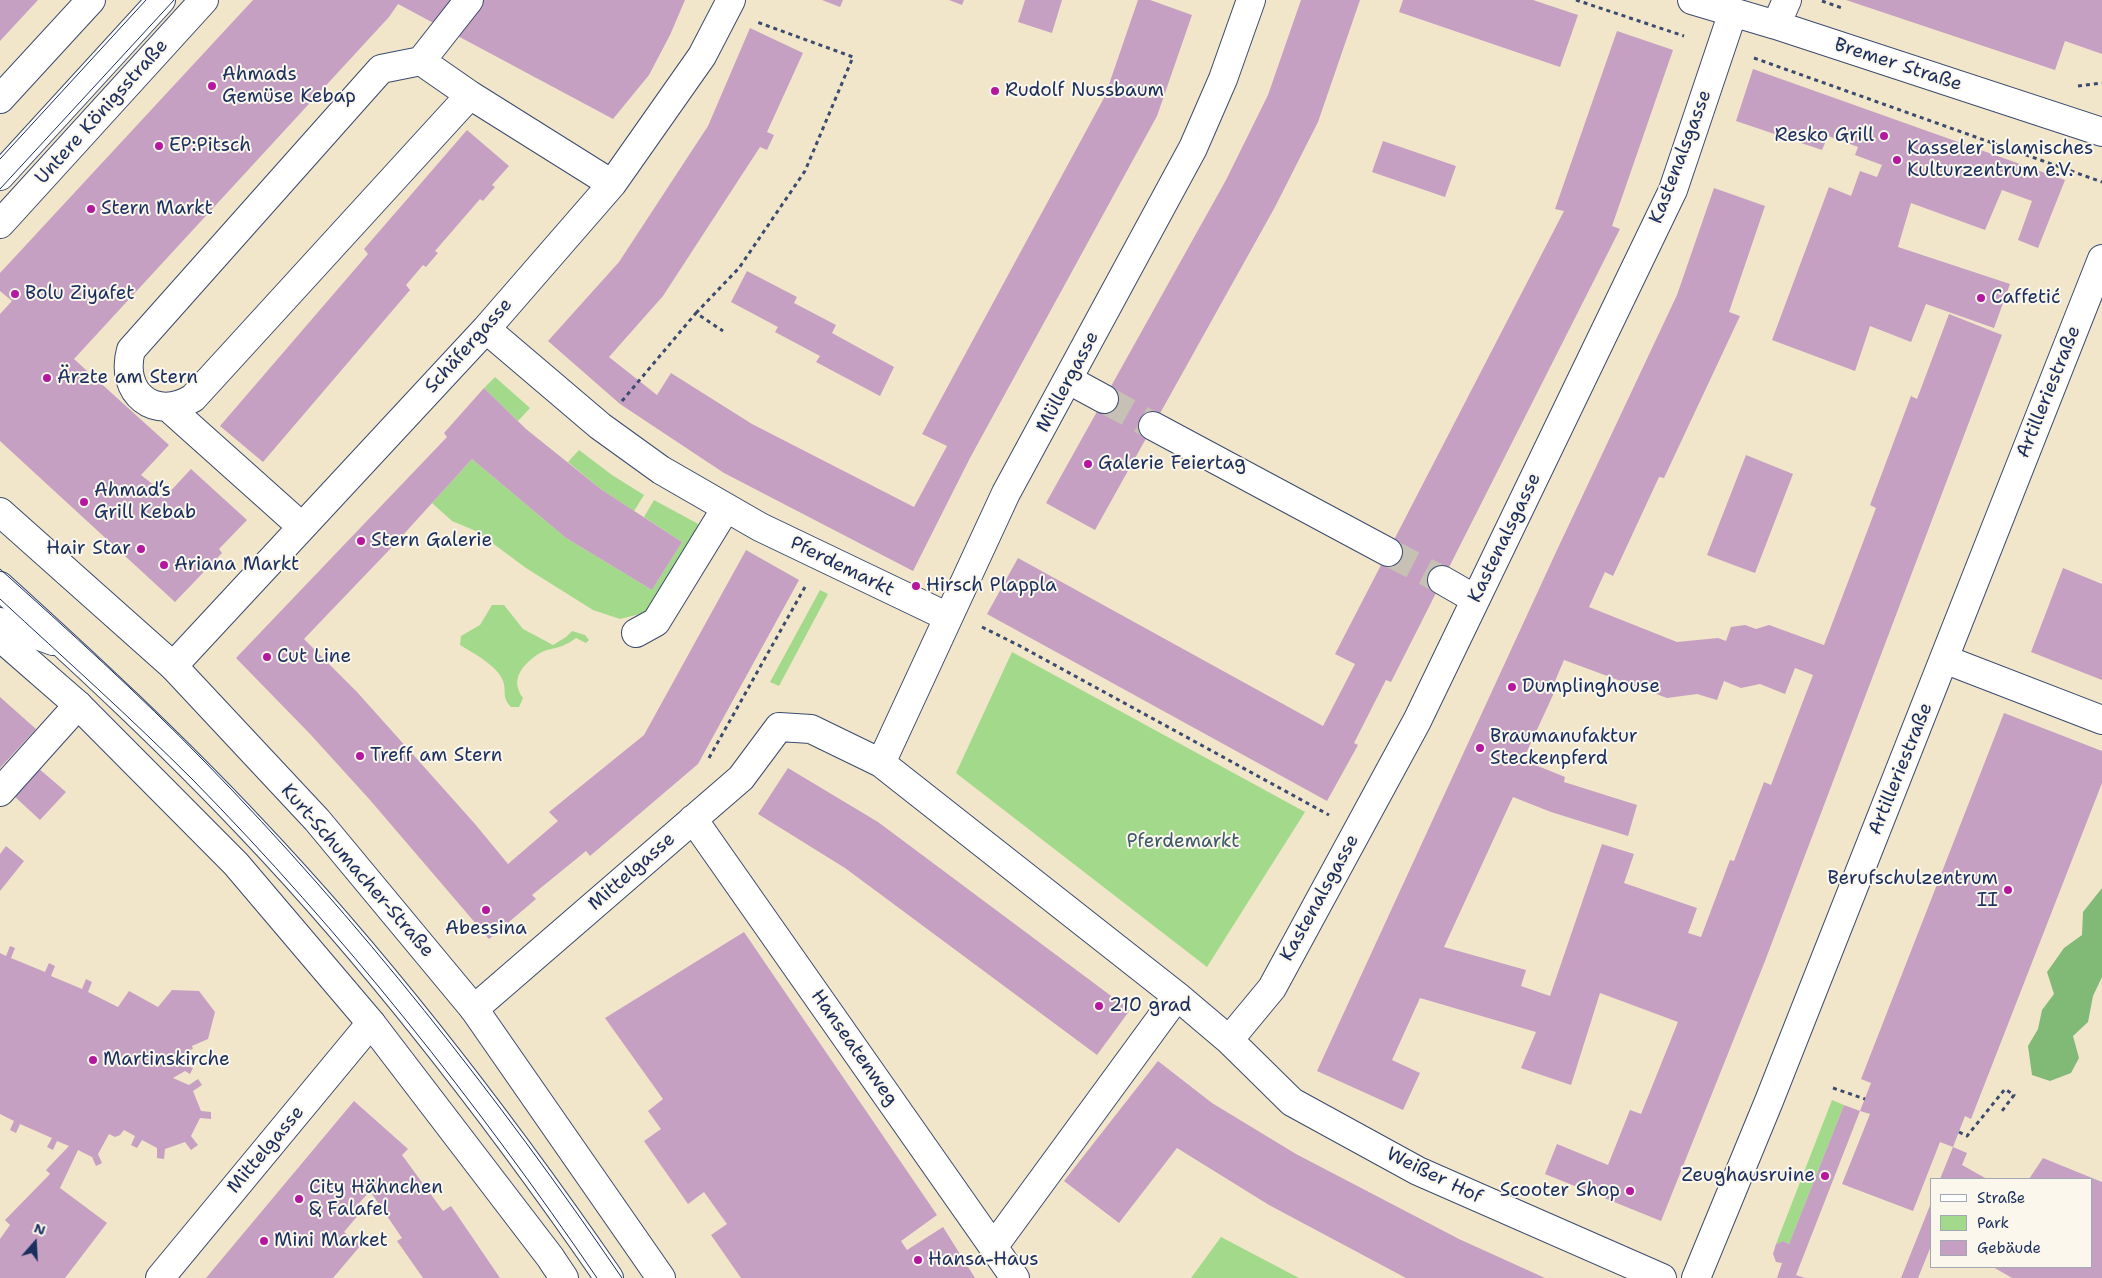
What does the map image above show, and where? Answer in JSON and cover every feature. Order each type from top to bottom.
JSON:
[{"type":"street","points":[[0,99],[91,0]]},
{"type":"street","points":[[0,176],[161,0]]},
{"type":"street","name":"Untere Königsstraße","points":[[0,224],[204,0]]},
{"type":"street","points":[[470,0],[421,60],[381,70],[131,350],[127,363],[128,377],[134,389],[143,399],[155,406],[168,408],[182,405],[193,398],[470,95]]},
{"type":"street","name":"Müllergasse","points":[[881,763],[1006,494],[1193,148],[1223,79],[1251,0]]},
{"type":"street","name":"Bremer Straße","points":[[1692,0],[1776,25],[2102,132]]},
{"type":"street","points":[[1776,25],[1787,0]]},
{"type":"street","name":"Schäfergasse","points":[[173,666],[486,329],[612,184],[702,56],[729,5]]},
{"type":"street","name":"Kastenalsgasse","points":[[1229,1040],[1272,988],[1417,721],[1673,190],[1733,12]]},
{"type":"street","points":[[421,60],[470,95],[612,184]]},
{"type":"street","name":"Artilleriestraße","points":[[1696,1278],[1769,1101],[2102,259]]},
{"type":"street","name":"Pferdemarkt","points":[[486,329],[600,426],[661,470],[726,508],[821,558],[948,617]]},
{"type":"street","points":[[1069,380],[1104,399]]},
{"type":"street","points":[[168,408],[301,526]]},
{"type":"street","points":[[1153,426],[1388,552]]},
{"type":"street","points":[[636,633],[656,622],[726,508]]},
{"type":"street","name":"Kurt-Schumacher-Straße","points":[[0,512],[173,666],[317,820],[474,1009],[661,1278]]},
{"type":"street","points":[[1442,580],[1475,599]]},
{"type":"street","points":[[0,586],[65,645],[200,774],[252,828],[347,935],[478,1096],[550,1193],[609,1278]]},
{"type":"street","points":[[0,622],[65,645]]},
{"type":"street","points":[[0,637],[78,705],[236,864],[371,1023],[550,1257],[564,1278]]},
{"type":"street","points":[[1944,659],[2102,720]]},
{"type":"street","points":[[0,792],[78,705]]},
{"type":"street","name":"Mittelgasse","points":[[474,1009],[741,778],[780,727],[811,729],[881,763]]},
{"type":"street","points":[[881,763],[1177,996],[1229,1040]]},
{"type":"street","name":"Hanseatenweg","points":[[693,820],[1015,1278]]},
{"type":"street","points":[[994,1246],[1177,996]]},
{"type":"street","name":"Mittelgasse","points":[[160,1278],[371,1023]]},
{"type":"street","name":"Weißer Hof","points":[[1229,1040],[1292,1102],[1342,1130],[1418,1171],[1662,1278]]},
{"type":"path","points":[[1576,0],[1720,49],[1766,62],[2102,182]]},
{"type":"path","points":[[1820,0],[1850,10]]},
{"type":"path","points":[[620,404],[696,312],[739,268],[805,171],[853,57],[729,5]]},
{"type":"path","points":[[2072,84],[2081,86],[2102,83]]},
{"type":"path","points":[[696,312],[723,331]]},
{"type":"path","points":[[704,767],[821,558]]},
{"type":"path","points":[[948,617],[974,623],[1020,646],[1357,830]]},
{"type":"path","points":[[1833,1088],[1865,1099]]},
{"type":"path","points":[[1959,1132],[1967,1136],[2005,1089],[2014,1095],[2002,1111]]},
{"type":"green space","points":[[495,377],[530,408],[518,421],[484,388]]},
{"type":"green space","points":[[579,450],[612,475],[644,495],[634,511],[602,490],[568,462]]},
{"type":"green space","points":[[472,459],[566,538],[652,590],[682,542],[644,517],[654,500],[702,526],[651,608],[640,614],[620,619],[593,610],[526,568],[476,531],[452,521],[432,503]]},
{"type":"green space","points":[[820,590],[828,594],[779,686],[770,682]]},
{"type":"green space","points":[[492,605],[504,605],[523,629],[553,645],[572,631],[585,635],[589,640],[586,643],[576,638],[562,646],[542,652],[528,662],[523,667],[518,678],[517,684],[523,698],[519,707],[511,707],[508,703],[505,697],[503,681],[496,670],[460,645],[461,636],[480,625]]},
{"type":"green space","name":"Pferdemarkt","points":[[1012,652],[1305,812],[1207,967],[956,773]]},
{"type":"green space","points":[[2102,888],[2102,977],[2093,996],[2088,1022],[2073,1036],[2079,1058],[2071,1073],[2050,1081],[2032,1075],[2028,1046],[2038,1029],[2042,1010],[2054,994],[2047,972],[2064,948],[2082,935],[2083,912]]},
{"type":"green space","points":[[1832,1100],[1844,1105],[1789,1244],[1783,1241],[1776,1244]]},
{"type":"green space","points":[[1221,1237],[1299,1278],[1191,1278]]},
{"type":"building","points":[[0,0],[38,0],[0,41]]},
{"type":"building","points":[[253,0],[685,0],[670,35],[649,75],[613,119],[398,4],[389,17],[74,359],[169,445],[141,475],[155,486],[153,488],[164,498],[191,469],[247,520],[219,549],[222,553],[175,602],[0,441],[0,314],[12,301],[0,291],[0,273]]},
{"type":"building","points":[[822,0],[843,0],[840,7]]},
{"type":"building","points":[[949,0],[964,0],[962,5]]},
{"type":"building","points":[[1025,0],[1062,0],[1052,33],[1018,22]]},
{"type":"building","points":[[1138,0],[1150,0],[1192,15],[1157,116],[970,458],[913,571],[724,473],[620,404],[548,341],[619,262],[708,126],[750,28],[803,53],[767,132],[774,135],[767,150],[760,147],[663,296],[609,357],[657,395],[671,373],[752,424],[914,507],[947,446],[922,434],[1105,96]]},
{"type":"building","points":[[1301,0],[1360,0],[1318,122],[1275,207],[1095,530],[1046,503],[1226,180],[1268,95]]},
{"type":"building","points":[[1403,0],[1533,0],[1578,15],[1560,67],[1399,12]]},
{"type":"building","points":[[1846,0],[2102,0],[2102,54],[2065,41],[2055,70]]},
{"type":"building","points":[[1617,31],[1673,50],[1612,226],[1620,229],[1391,682],[1386,680],[1354,743],[1358,745],[1327,801],[987,614],[1018,558],[1323,726],[1355,664],[1335,654],[1564,211],[1555,209]]},
{"type":"building","points":[[1753,69],[2065,180],[2038,248],[2018,240],[2032,201],[2002,190],[1985,230],[1911,203],[1898,247],[2010,284],[1994,328],[1926,304],[1911,342],[1870,326],[1855,371],[1772,340],[1829,187],[1851,196],[1860,171],[1877,177],[1882,165],[1855,155],[1858,147],[1828,136],[1822,150],[1736,121]]},
{"type":"building","points":[[467,130],[509,166],[492,185],[495,187],[483,201],[480,199],[435,251],[438,253],[426,267],[423,265],[406,285],[410,290],[263,462],[220,426],[368,254],[364,249]]},
{"type":"building","points":[[1383,141],[1456,166],[1445,197],[1372,172]]},
{"type":"building","points":[[1714,188],[1765,206],[1729,312],[1740,316],[1664,478],[1659,477],[1613,576],[1605,572],[1589,607],[1677,642],[1718,638],[1726,641],[1731,627],[1745,625],[1756,629],[1769,625],[1824,645],[1876,508],[1870,505],[1911,396],[1917,399],[1949,314],[2002,335],[1765,961],[1661,1221],[1545,1174],[1557,1144],[1608,1165],[1630,1110],[1641,1114],[1678,1022],[1600,993],[1571,1085],[1521,1068],[1536,1032],[1420,998],[1392,1060],[1420,1073],[1403,1110],[1317,1071],[1557,550],[1677,295]],"holes":[[[1564,660],[1667,698],[1697,694],[1717,700],[1724,681],[1741,688],[1760,684],[1785,694],[1795,668],[1813,675],[1771,785],[1764,782],[1734,861],[1730,860],[1701,937],[1688,933],[1697,908],[1624,883],[1634,854],[1602,844],[1550,996],[1521,986],[1526,970],[1444,947],[1513,797],[1551,812],[1628,836],[1637,805],[1564,782],[1565,777],[1523,760],[1559,682],[1555,681]]]},
{"type":"building","points":[[747,271],[797,297],[794,303],[836,325],[832,333],[894,367],[880,396],[816,362],[820,356],[775,332],[778,327],[731,302]]},
{"type":"building","points":[[484,388],[526,429],[602,490],[682,542],[652,590],[566,538],[472,459],[393,546],[304,639],[357,692],[475,824],[508,864],[558,821],[549,812],[644,735],[746,550],[799,580],[698,764],[590,856],[586,851],[532,895],[536,899],[489,939],[370,800],[311,735],[236,658],[447,437],[444,433]]},
{"type":"building","points":[[1746,455],[1793,474],[1755,573],[1707,555]]},
{"type":"building","points":[[2063,568],[2102,584],[2102,680],[2031,652]]},
{"type":"building","points":[[0,697],[36,729],[0,768]]},
{"type":"building","points":[[2004,713],[2102,751],[2102,783],[1971,1119],[1965,1116],[1953,1147],[1940,1142],[1913,1211],[1842,1184],[1870,1114],[1860,1111],[1871,1083],[1861,1079]]},
{"type":"building","points":[[37,767],[66,792],[40,820],[13,795]]},
{"type":"building","points":[[788,768],[878,822],[1130,1010],[1097,1055],[845,868],[758,814]]},
{"type":"building","points":[[6,846],[24,861],[0,891],[0,854]]},
{"type":"building","points":[[744,932],[937,1215],[901,1241],[907,1250],[943,1227],[975,1278],[741,1278],[711,1235],[727,1224],[704,1192],[688,1204],[644,1141],[661,1129],[648,1111],[663,1099],[605,1018]]},
{"type":"building","name":"Martinskirche","points":[[10,946],[15,948],[11,958],[45,972],[49,963],[55,966],[51,976],[82,989],[86,979],[92,982],[88,992],[118,1007],[129,991],[158,1007],[172,990],[199,991],[215,1012],[208,1039],[192,1046],[193,1049],[186,1051],[184,1055],[187,1066],[193,1068],[190,1074],[185,1071],[173,1078],[189,1085],[198,1079],[202,1085],[193,1091],[201,1111],[211,1112],[211,1119],[200,1118],[191,1136],[198,1145],[191,1150],[185,1142],[165,1149],[164,1159],[157,1158],[157,1148],[142,1140],[137,1148],[131,1145],[135,1136],[124,1130],[115,1137],[109,1134],[98,1154],[102,1163],[96,1166],[92,1157],[78,1150],[60,1188],[107,1223],[65,1278],[0,1278],[0,1239],[10,1225],[5,1220],[50,1174],[46,1170],[69,1146],[57,1141],[53,1150],[47,1147],[52,1138],[20,1124],[16,1133],[10,1130],[14,1121],[0,1114],[0,953],[6,956]]},
{"type":"building","points":[[1158,1061],[1212,1103],[1296,1154],[1459,1239],[1545,1278],[1406,1278],[1269,1205],[1177,1148],[1119,1223],[1064,1181]]},
{"type":"building","points":[[354,1101],[408,1149],[402,1155],[443,1211],[451,1206],[500,1278],[423,1278],[397,1241],[402,1238],[370,1191],[353,1210],[359,1214],[344,1232],[361,1245],[333,1278],[206,1278]]},
{"type":"building","name":"Zeughausruine","points":[[1844,1105],[1860,1111],[1796,1275],[1805,1278],[1777,1278],[1782,1263],[1776,1262],[1773,1254],[1776,1244],[1783,1241],[1789,1244]]},
{"type":"building","points":[[1953,1147],[1967,1153],[1962,1165],[1985,1178],[1940,1178]]},
{"type":"building","points":[[2043,1158],[2102,1182],[2102,1278],[2012,1278],[1995,1268],[2092,1268],[2092,1178],[2030,1178]]},
{"type":"building","points":[[1930,1206],[1930,1248],[1918,1278],[1901,1278]]},
{"type":"tunnel","points":[[1104,399],[1153,426]]},
{"type":"tunnel","points":[[1388,552],[1442,580]]},
{"type":"tram line","points":[[0,159],[146,0]]},
{"type":"tram line","points":[[0,189],[174,0]]},
{"type":"tram line","points":[[0,569],[154,711],[261,821],[317,883],[424,1010],[476,1076],[526,1142],[622,1278]]},
{"type":"tram line","points":[[0,599],[122,711],[193,780],[302,897],[355,958],[456,1083],[597,1278]]},
{"type":"place","name":"Ahmads Gemüse Kebap","points":[[212,86]]},
{"type":"place","name":"Rudolf Nussbaum","points":[[995,91]]},
{"type":"place","name":"Resko Grill","points":[[1884,136]]},
{"type":"place","name":"EP:Pitsch","points":[[159,146]]},
{"type":"place","name":"Kasseler islamisches Kulturzentrum e.V.","points":[[1897,160]]},
{"type":"place","name":"Stern Markt","points":[[91,209]]},
{"type":"place","name":"Bolu Ziyafet","points":[[15,294]]},
{"type":"place","name":"Caffetić","points":[[1981,298]]},
{"type":"place","name":"Ärzte am Stern","points":[[47,378]]},
{"type":"place","name":"Galerie Feiertag","points":[[1088,464]]},
{"type":"place","name":"Ahmad‘s Grill Kebab","points":[[84,502]]},
{"type":"place","name":"Stern Galerie","points":[[361,541]]},
{"type":"place","name":"Hair Star","points":[[141,549]]},
{"type":"place","name":"Ariana Markt","points":[[164,565]]},
{"type":"place","name":"Hirsch Plappla","points":[[916,586]]},
{"type":"place","name":"Cut Line","points":[[267,657]]},
{"type":"place","name":"Dumplinghouse","points":[[1512,687]]},
{"type":"place","name":"Braumanufaktur Steckenpferd","points":[[1480,748]]},
{"type":"place","name":"Treff am Stern","points":[[360,756]]},
{"type":"place","name":"Berufschulzentrum II","points":[[2008,890]]},
{"type":"place","name":"Abessina","points":[[486,910]]},
{"type":"place","name":"210 grad","points":[[1099,1006]]},
{"type":"place","name":"Martinskirche","points":[[93,1060]]},
{"type":"place","name":"Zeughausruine","points":[[1825,1176]]},
{"type":"place","name":"Scooter Shop","points":[[1630,1191]]},
{"type":"place","name":"City Hähnchen & Falafel","points":[[299,1199]]},
{"type":"place","name":"Mini Market","points":[[264,1241]]},
{"type":"place","name":"Hansa-Haus","points":[[918,1260]]}]
